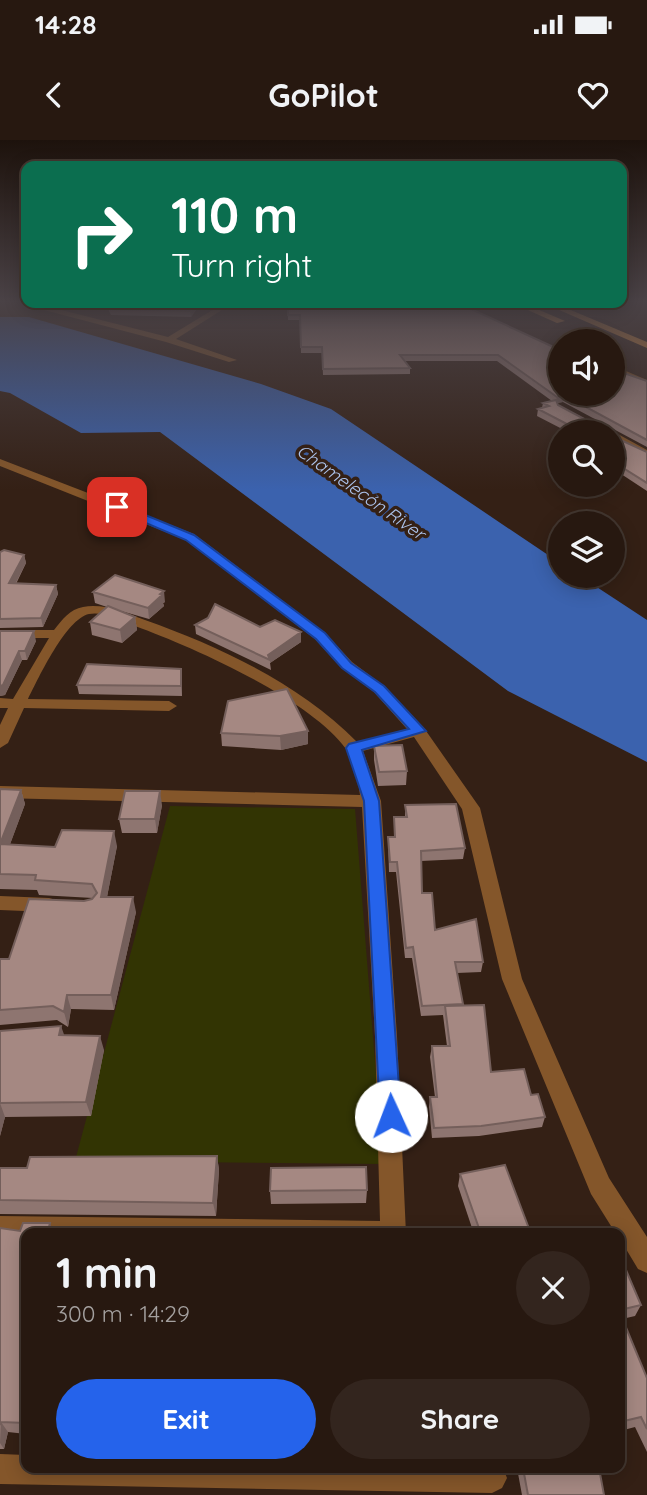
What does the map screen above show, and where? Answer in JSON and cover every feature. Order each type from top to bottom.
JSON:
[{"type":"street","points":[[625,374],[647,383]]},
{"type":"street","points":[[625,442],[647,454]]},
{"type":"street","points":[[0,462],[190,537],[320,636],[346,665],[379,689],[418,731],[471,808],[512,979],[600,1186],[647,1261]]},
{"type":"street","points":[[0,743],[8,703],[72,617],[90,610],[115,614],[168,632],[298,700],[354,748],[372,801],[390,1092],[393,1228]]},
{"type":"street","points":[[0,634],[60,634]]},
{"type":"street","points":[[8,703],[169,706]]},
{"type":"street","points":[[354,748],[418,731]]},
{"type":"street","points":[[0,792],[372,801]]},
{"type":"street","points":[[0,903],[62,905]]},
{"type":"street","points":[[0,1227],[56,1228]]},
{"type":"street","points":[[0,1469],[21,1469]]},
{"type":"street","points":[[179,1473],[493,1480]]},
{"type":"shaded area","points":[[170,806],[355,809],[383,1164],[75,1161]]},
{"type":"water","name":"Chamelecón River","points":[[0,363],[189,363],[261,384],[331,409],[548,555],[548,588],[598,588],[647,620],[647,762],[508,691],[160,432],[81,433],[10,393],[0,391]]},
{"type":"building","points":[[323,363],[406,363],[410,368],[323,369]]},
{"type":"building","points":[[510,363],[548,363],[548,391]]},
{"type":"building","points":[[625,373],[647,381],[647,440],[625,428],[625,420],[610,420],[584,406],[625,406]]},
{"type":"building","points":[[560,406],[586,420],[559,420],[538,409]]},
{"type":"building","points":[[625,442],[647,452],[647,483],[625,469]]},
{"type":"building","points":[[4,550],[24,555],[9,583],[56,585],[41,618],[0,619],[0,552]]},
{"type":"building","points":[[115,575],[164,591],[148,608],[93,592]]},
{"type":"building","points":[[215,604],[260,627],[275,620],[301,632],[268,655],[270,660],[195,625],[208,618]]},
{"type":"building","points":[[108,606],[135,617],[120,630],[90,622]]},
{"type":"building","points":[[0,631],[34,631],[25,651],[19,651],[3,685],[0,686]]},
{"type":"building","points":[[87,664],[181,669],[181,686],[77,685]]},
{"type":"building","points":[[287,689],[308,731],[280,736],[221,733],[228,701]]},
{"type":"building","points":[[402,745],[407,771],[379,772],[374,746]]},
{"type":"building","points":[[0,789],[21,790],[0,844]]},
{"type":"building","points":[[125,791],[160,791],[155,819],[119,819]]},
{"type":"building","points":[[456,804],[465,848],[421,851],[422,893],[432,893],[435,930],[476,919],[483,962],[455,962],[463,1004],[422,1006],[413,947],[406,948],[397,862],[390,862],[388,837],[395,837],[394,817],[407,817],[405,805]]},
{"type":"building","points":[[62,830],[114,831],[101,897],[133,897],[111,995],[67,995],[64,1012],[53,1006],[0,1010],[0,959],[9,959],[29,899],[84,901],[92,899],[97,893],[92,884],[35,880],[36,875],[0,874],[0,844],[55,847]]},
{"type":"building","points":[[484,1005],[491,1072],[524,1069],[531,1095],[538,1094],[545,1117],[481,1126],[434,1128],[430,1097],[437,1097],[432,1046],[450,1046],[445,1006]]},
{"type":"building","points":[[61,1026],[59,1035],[100,1036],[86,1102],[0,1103],[0,1031]]},
{"type":"building","points":[[217,1156],[213,1203],[0,1200],[0,1168],[27,1168],[30,1157]]},
{"type":"building","points":[[505,1165],[529,1228],[479,1228],[460,1174]]},
{"type":"building","points":[[366,1167],[367,1190],[270,1191],[271,1168]]},
{"type":"building","points":[[23,1223],[50,1223],[49,1228],[21,1228]]},
{"type":"building","points":[[0,1228],[20,1231],[21,1228],[21,1423],[1,1422],[0,1425]]},
{"type":"building","points":[[625,1270],[641,1305],[625,1309]]},
{"type":"building","points":[[625,1325],[647,1378],[647,1429],[641,1417],[625,1421]]},
{"type":"building","points":[[524,1473],[600,1473],[604,1495],[528,1495]]},
{"type":"route","points":[[117,507],[190,537],[320,636],[346,665],[379,689],[418,731],[354,748],[372,801],[391,1116]]}]
